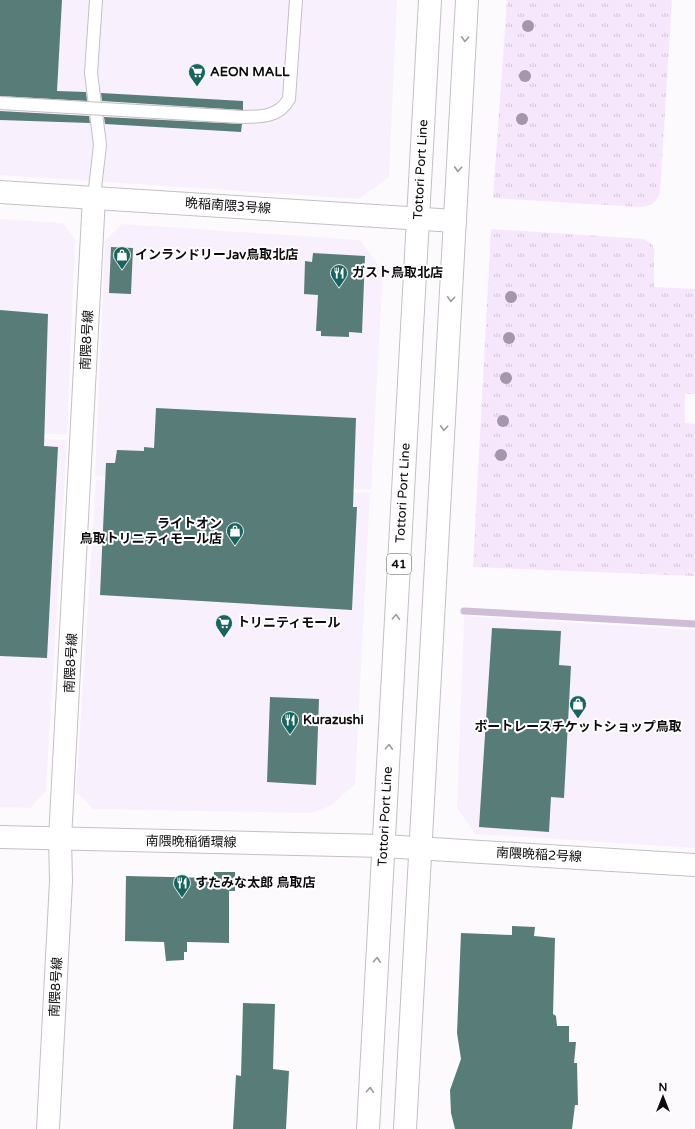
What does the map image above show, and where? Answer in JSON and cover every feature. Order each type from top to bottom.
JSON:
[{"type":"main road","name":"Tottori Port Line","points":[[368,1129],[430,0]]},
{"type":"main road","points":[[405,1129],[422,848],[467,0]]},
{"type":"main road","name":"晩稲南隈3号線","points":[[0,192],[455,221]]},
{"type":"main road","name":"南隈8号線","points":[[48,1129],[61,881],[60,839],[94,197]]},
{"type":"main road","name":"南隈晩稲循環線","points":[[0,837],[383,846]]},
{"type":"main road","name":"南隈晩稲2号線","points":[[383,846],[695,864]]},
{"type":"lane","points":[[94,197],[100,145],[92,73],[96,0]]},
{"type":"lane","points":[[0,103],[242,117],[265,116],[273,114],[286,105],[289,99],[296,0]]},
{"type":"shaded area","name":"AEON MALL","points":[[0,0],[397,0],[389,177],[359,199],[0,175]]},
{"type":"shaded area","points":[[0,219],[63,223],[75,240],[67,435],[0,431]]},
{"type":"shaded area","points":[[122,224],[360,240],[383,271],[371,490],[95,476],[105,241]]},
{"type":"shaded area","points":[[0,436],[67,440],[46,791],[30,808],[0,807]]},
{"type":"shaded area","name":"トリニティモール","points":[[96,480],[370,493],[355,784],[332,805],[312,813],[93,809],[76,791]]},
{"type":"shaded area","name":"ボートレースチケットショップ鳥取","points":[[464,616],[695,630],[695,848],[475,834],[457,808]]},
{"type":"green space","points":[[507,0],[672,0],[660,192],[659,196],[653,203],[640,207],[493,198]]},
{"type":"green space","points":[[491,229],[644,239],[652,244],[654,249],[654,287],[695,289],[695,394],[685,394],[685,423],[695,424],[695,576],[473,567]]},
{"type":"building","points":[[0,0],[62,0],[57,91],[86,92],[87,101],[0,96]]},
{"type":"building","points":[[101,93],[243,101],[243,110],[102,101]]},
{"type":"building","points":[[0,111],[89,116],[90,123],[0,120]]},
{"type":"building","points":[[104,117],[242,124],[241,132],[105,124]]},
{"type":"building","points":[[111,247],[133,248],[131,294],[109,293]]},
{"type":"building","points":[[313,253],[365,256],[362,333],[349,332],[349,337],[321,336],[321,331],[316,331],[318,295],[304,294],[305,261],[312,262]]},
{"type":"building","points":[[0,310],[48,314],[44,446],[58,447],[47,658],[0,656]]},
{"type":"building","points":[[156,408],[356,418],[353,507],[357,507],[352,610],[100,595],[106,463],[115,463],[117,450],[144,451],[144,447],[154,448]]},
{"type":"building","points":[[492,628],[561,631],[559,665],[571,666],[564,798],[551,797],[549,832],[479,827]]},
{"type":"building","points":[[270,697],[319,699],[316,785],[267,782]]},
{"type":"building","points":[[214,872],[235,872],[235,891],[229,891],[229,943],[187,942],[187,952],[184,952],[184,960],[166,961],[164,942],[125,941],[126,876],[214,878]]},
{"type":"building","points":[[512,926],[535,927],[534,936],[555,938],[553,1014],[556,1016],[557,1026],[569,1026],[569,1042],[576,1042],[574,1063],[577,1063],[578,1105],[575,1105],[572,1129],[455,1129],[451,1113],[450,1090],[461,1059],[457,1033],[461,933],[512,935]]},
{"type":"building","points":[[243,1003],[275,1004],[273,1069],[289,1071],[286,1129],[233,1129],[236,1075],[241,1076]]},
{"type":"waterway","points":[[464,611],[695,624]]},
{"type":"place","name":"AEON MALL","points":[[197,87]]},
{"type":"place","name":"インランドリーJav鳥取北店","points":[[122,270]]},
{"type":"place","name":"ガスト鳥取北店","points":[[339,288]]},
{"type":"place","name":"ライトオン 鳥取トリニティモール店","points":[[235,546]]},
{"type":"place","name":"トリニティモール","points":[[224,638]]},
{"type":"place","name":"ボートレースチケットショップ鳥取","points":[[578,719]]},
{"type":"place","name":"Kurazushi","points":[[290,735]]},
{"type":"place","name":"すたみな太郎 鳥取店","points":[[182,898]]}]
